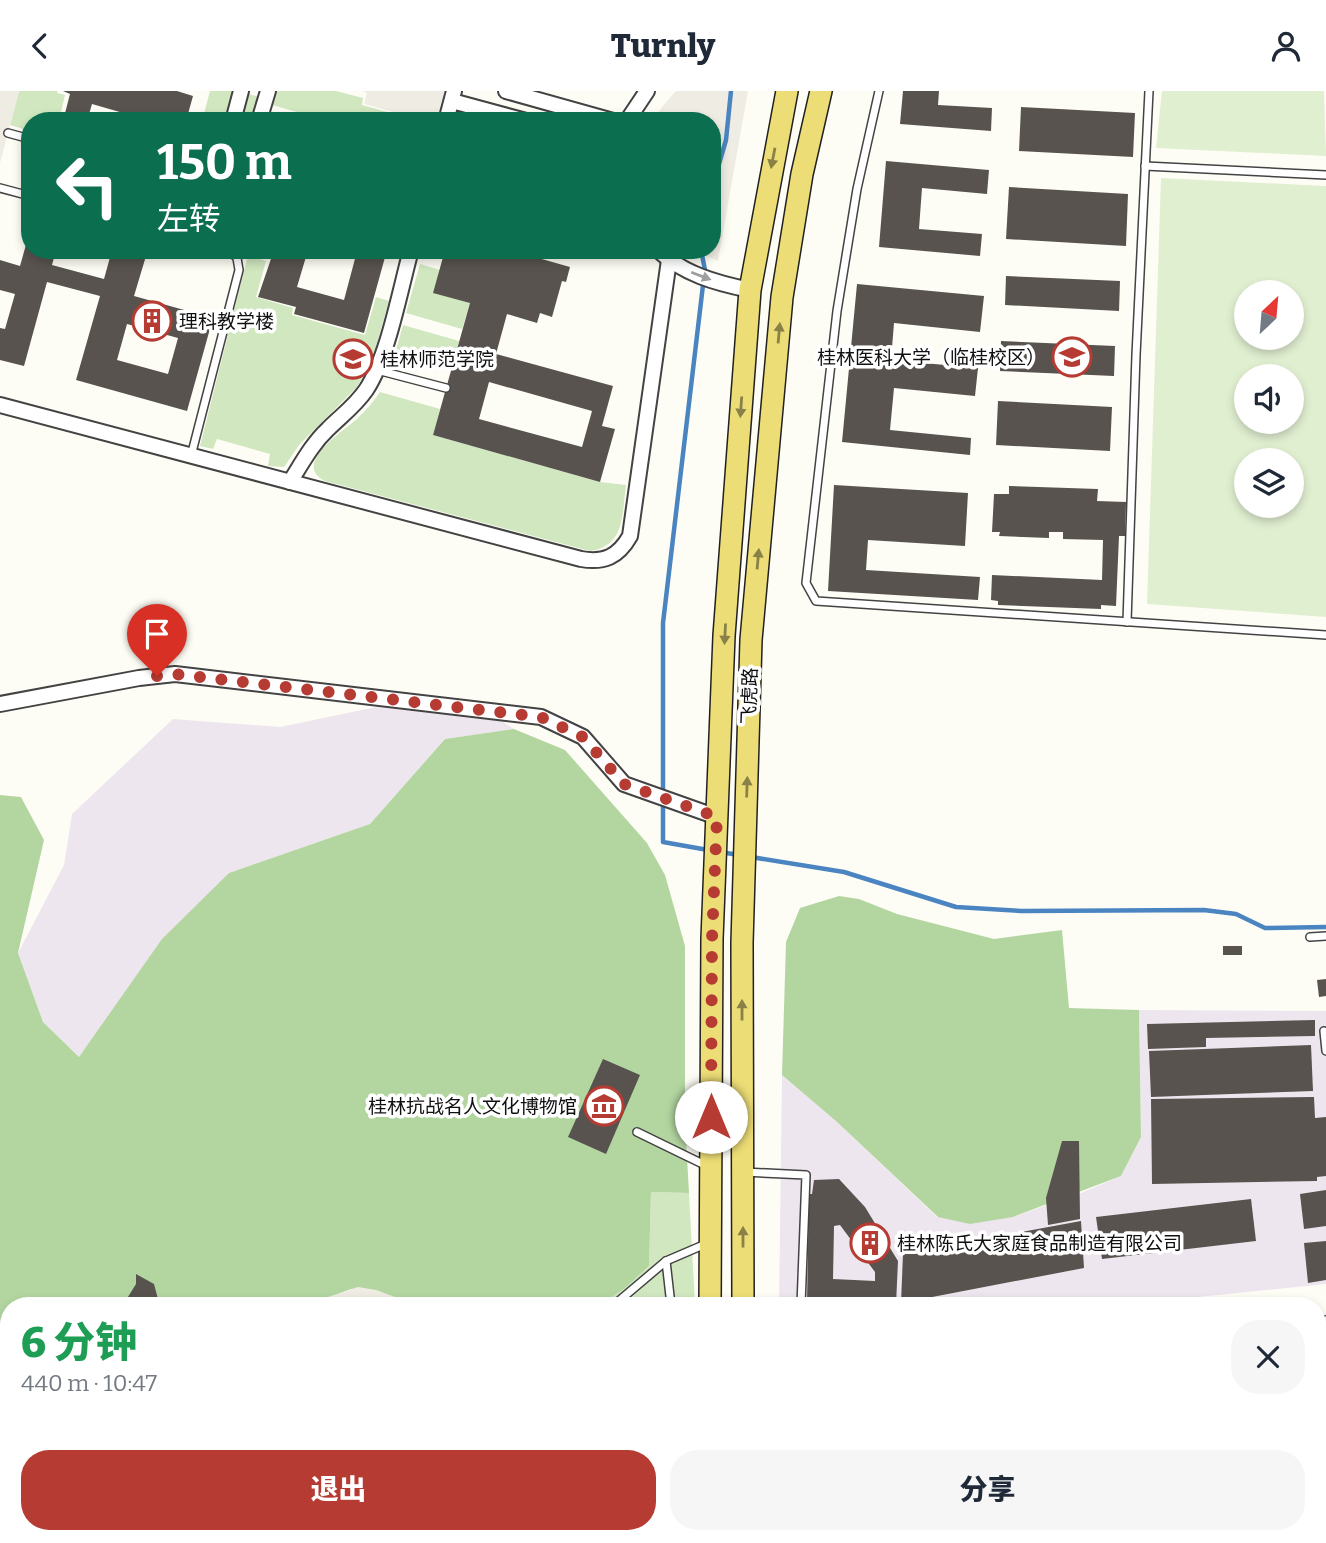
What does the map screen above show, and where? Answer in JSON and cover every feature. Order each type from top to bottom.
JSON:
[{"type":"main road","name":"飞虎路","points":[[710,1297],[712,939],[724,636],[750,290],[787,91]]},
{"type":"main road","name":"飞虎路","points":[[743,1297],[742,943],[751,640],[782,296],[802,174],[821,91]]},
{"type":"street","points":[[235,112],[241,91]]},
{"type":"street","points":[[262,112],[268,91]]},
{"type":"street","points":[[506,91],[581,112]]},
{"type":"street","points":[[633,112],[647,91]]},
{"type":"street","points":[[453,96],[500,112]]},
{"type":"street","points":[[290,482],[311,448],[352,409],[368,388],[377,370],[408,259]]},
{"type":"street","points":[[0,405],[581,559],[603,561],[619,552],[630,536],[664,259]]},
{"type":"street","points":[[671,259],[695,274],[750,290]]},
{"type":"street","points":[[0,705],[139,678],[175,674],[541,717],[583,737],[624,784],[717,817]]},
{"type":"lane","points":[[879,91],[857,189],[837,311],[806,583],[816,601],[1326,635]]},
{"type":"lane","points":[[1127,622],[1149,91]]},
{"type":"lane","points":[[8,133],[21,137]]},
{"type":"lane","points":[[1145,166],[1326,175]]},
{"type":"lane","points":[[0,188],[21,194]]},
{"type":"lane","points":[[191,456],[239,270],[237,259]]},
{"type":"lane","points":[[377,370],[446,389]]},
{"type":"lane","points":[[1310,937],[1326,936]]},
{"type":"lane","points":[[1324,1031],[1326,1051]]},
{"type":"lane","points":[[637,1132],[710,1168]]},
{"type":"lane","points":[[743,1171],[806,1175],[801,1297]]},
{"type":"lane","points":[[623,1297],[666,1261],[710,1243]]},
{"type":"lane","points":[[666,1261],[670,1297]]},
{"type":"shaded area","points":[[0,91],[19,91],[0,163]]},
{"type":"shaded area","points":[[362,91],[446,91],[440,112],[394,112],[364,104],[367,93]]},
{"type":"shaded area","points":[[676,91],[748,91],[721,244],[721,112],[659,112]]},
{"type":"shaded area","points":[[376,707],[502,721],[514,729],[445,739],[370,824],[229,873],[79,1057],[43,1022],[18,953],[64,865],[72,814],[173,719],[280,727]]},
{"type":"shaded area","points":[[1139,1010],[1326,1011],[1326,1284],[1198,1297],[779,1297],[782,1075],[837,1122],[937,1217],[1013,1217],[1081,1193],[1121,1176],[1141,1137]]},
{"type":"shaded area","points":[[358,1287],[395,1297],[328,1297]]},
{"type":"green space","points":[[19,91],[58,91],[57,93],[65,95],[61,112],[21,112],[21,128],[10,125]]},
{"type":"green space","points":[[210,91],[234,91],[228,112],[204,112]]},
{"type":"green space","points":[[276,91],[336,91],[363,98],[362,105],[387,112],[297,112],[272,105]]},
{"type":"green space","points":[[1162,91],[1324,91],[1326,156],[1156,148]]},
{"type":"green space","points":[[249,94],[260,97],[256,112],[244,112]]},
{"type":"green space","points":[[1161,178],[1326,186],[1326,617],[1147,604]]},
{"type":"green space","points":[[247,259],[266,261],[256,297],[293,308],[292,315],[365,335],[376,297],[389,301],[371,363],[356,388],[299,445],[284,467],[268,466],[270,454],[217,439],[213,449],[200,446]]},
{"type":"green space","points":[[420,264],[440,270],[470,303],[462,329],[406,313]]},
{"type":"green space","points":[[403,325],[459,341],[451,370],[395,354]]},
{"type":"green space","points":[[380,392],[440,409],[433,435],[600,482],[626,485],[622,518],[616,536],[610,543],[590,551],[325,481],[316,474],[314,465],[317,456],[333,438],[362,414]]},
{"type":"green space","points":[[514,729],[565,750],[647,843],[665,875],[685,946],[685,1121],[689,1193],[651,1192],[649,1266],[612,1297],[390,1297],[351,1289],[331,1297],[0,1297],[0,795],[21,797],[44,840],[18,953],[43,1022],[79,1057],[162,939],[229,873],[370,824],[445,739]]},
{"type":"green space","points":[[839,896],[859,899],[897,914],[994,939],[1062,930],[1069,1008],[1139,1010],[1141,1137],[1121,1176],[1013,1217],[970,1224],[938,1217],[837,1122],[782,1075],[786,942],[800,908]]},
{"type":"green space","points":[[651,1192],[689,1193],[695,1297],[612,1297],[649,1266]]},
{"type":"building","points":[[63,91],[177,91],[193,96],[189,112],[120,112],[92,104],[90,112],[65,112],[70,94]]},
{"type":"building","points":[[903,91],[939,91],[938,105],[992,108],[991,131],[900,124]]},
{"type":"building","points":[[1021,107],[1135,113],[1133,157],[1019,151]]},
{"type":"building","points":[[886,161],[989,170],[987,194],[922,188],[919,229],[982,234],[980,256],[879,247]]},
{"type":"building","points":[[1009,187],[1128,194],[1126,246],[1006,239]]},
{"type":"building","name":"理科教学楼","points":[[22,259],[54,259],[52,265],[104,279],[110,259],[145,259],[134,296],[213,318],[187,411],[76,380],[100,296],[47,282],[24,366],[0,360],[0,328],[5,329],[15,294],[0,290],[0,260],[20,266]],"holes":[[[127,324],[178,338],[168,374],[117,360]]]},
{"type":"building","points":[[271,259],[305,259],[297,287],[344,300],[355,259],[385,259],[364,333],[294,314],[296,307],[258,297]]},
{"type":"building","points":[[442,259],[542,259],[570,267],[566,282],[562,281],[552,317],[540,313],[537,323],[507,314],[496,354],[613,386],[602,426],[615,429],[600,482],[433,435],[470,303],[433,293]],"holes":[[[489,382],[592,411],[582,447],[479,419]]]},
{"type":"building","points":[[1006,276],[1120,281],[1119,311],[1005,305]]},
{"type":"building","points":[[857,284],[984,296],[980,332],[894,323],[891,360],[978,368],[975,396],[894,388],[890,430],[971,438],[970,455],[842,442]]},
{"type":"building","points":[[1001,341],[1115,346],[1114,376],[1000,371]]},
{"type":"building","points":[[998,401],[1112,407],[1110,451],[996,445]]},
{"type":"building","points":[[834,485],[968,493],[965,546],[868,540],[866,570],[980,577],[978,600],[828,591]]},
{"type":"building","points":[[1009,486],[1098,489],[1097,501],[1126,502],[1125,536],[1119,536],[1116,606],[1101,605],[1101,609],[998,605],[998,601],[991,600],[992,575],[1102,580],[1103,540],[1063,539],[1063,532],[1049,532],[1049,538],[999,536],[1000,532],[992,532],[994,494],[1009,494]]},
{"type":"building","points":[[1223,946],[1242,946],[1242,955],[1223,955]]},
{"type":"building","points":[[1326,979],[1326,996],[1319,997],[1317,980]]},
{"type":"building","points":[[1315,1020],[1315,1036],[1206,1038],[1206,1047],[1148,1049],[1147,1024]]},
{"type":"building","points":[[1311,1045],[1313,1091],[1151,1097],[1149,1051]]},
{"type":"building","name":"桂林抗战名人文化博物馆","points":[[603,1059],[640,1075],[606,1154],[568,1137]]},
{"type":"building","points":[[1314,1097],[1315,1118],[1326,1117],[1326,1176],[1317,1177],[1317,1181],[1152,1184],[1151,1099]]},
{"type":"building","points":[[1062,1141],[1079,1141],[1080,1219],[1048,1225],[1046,1198]]},
{"type":"building","name":"桂林陈氏大家庭食品制造有限公司","points":[[839,1179],[865,1207],[898,1261],[896,1297],[807,1297],[809,1194],[812,1194],[814,1180]],"holes":[[[840,1225],[875,1272],[875,1281],[833,1279],[834,1226]]]},
{"type":"building","points":[[1326,1190],[1326,1226],[1304,1229],[1300,1194]]},
{"type":"building","points":[[1251,1199],[1256,1241],[1102,1259],[1096,1217]]},
{"type":"building","points":[[1081,1221],[1084,1268],[932,1297],[901,1297],[903,1254]]},
{"type":"building","points":[[1326,1241],[1326,1280],[1308,1283],[1304,1243]]},
{"type":"building","points":[[136,1274],[154,1284],[157,1297],[128,1297],[136,1284]]},
{"type":"waterway","points":[[721,157],[726,140],[731,91]]},
{"type":"waterway","points":[[703,259],[705,270]]},
{"type":"waterway","points":[[663,793],[663,623],[703,285]]},
{"type":"waterway","points":[[663,802],[663,842],[708,850]]},
{"type":"waterway","points":[[720,852],[739,855]]},
{"type":"waterway","points":[[751,857],[844,872],[956,907],[1022,911],[1204,910],[1236,914],[1265,928],[1326,927]]},
{"type":"place","name":"理科教学楼","points":[[152,321]]},
{"type":"place","name":"桂林医科大学（临桂校区）","points":[[1072,357]]},
{"type":"place","name":"桂林师范学院","points":[[353,359]]},
{"type":"place","name":"桂林抗战名人文化博物馆","points":[[604,1106]]},
{"type":"place","name":"桂林陈氏大家庭食品制造有限公司","points":[[870,1243]]},
{"type":"route","points":[[157,676],[175,674],[541,717],[583,737],[624,784],[717,817],[712,939],[711,1117]]}]
